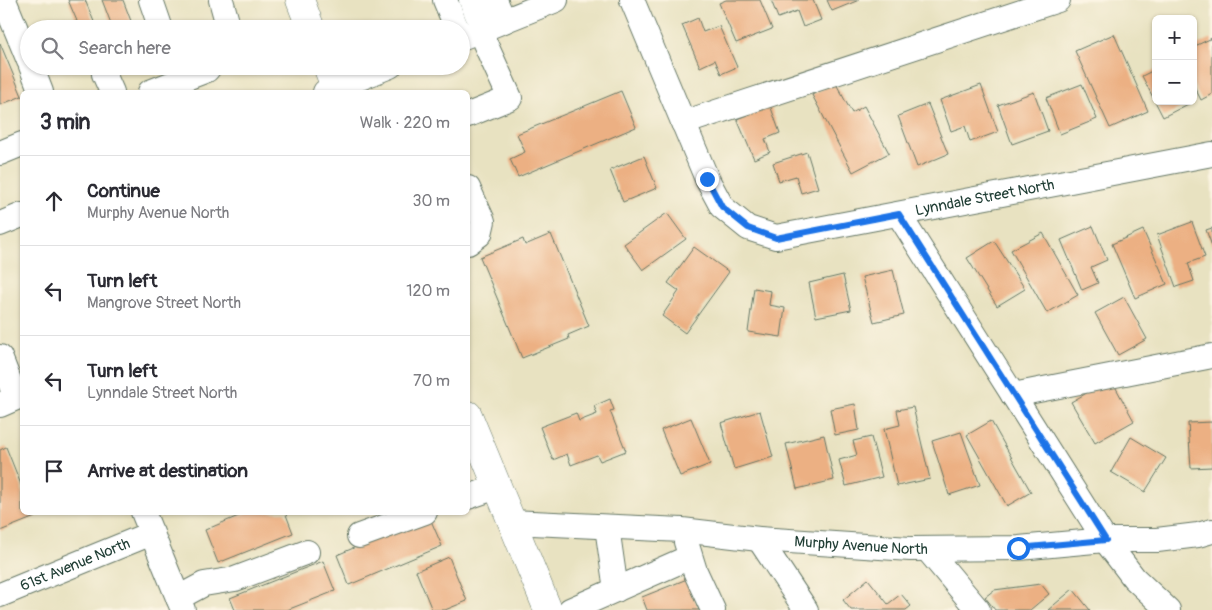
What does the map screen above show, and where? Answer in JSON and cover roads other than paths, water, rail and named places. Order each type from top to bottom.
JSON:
[{"type":"main road","points":[[300,0],[308,20]]},
{"type":"main road","points":[[470,427],[473,446],[497,487],[548,610]]},
{"type":"street","points":[[4,0],[20,39]]},
{"type":"street","points":[[151,0],[159,20]]},
{"type":"street","points":[[221,0],[227,20]]},
{"type":"street","points":[[445,0],[480,24]]},
{"type":"street","points":[[470,114],[510,98],[472,0]]},
{"type":"street","points":[[480,24],[556,0]]},
{"type":"street","name":"Lynndale Street North","points":[[632,0],[707,179],[722,207],[748,228],[776,238],[1212,154]]},
{"type":"street","points":[[683,123],[1058,0]]},
{"type":"street","points":[[34,75],[40,90]]},
{"type":"street","points":[[104,75],[111,90]]},
{"type":"street","points":[[155,90],[194,75]]},
{"type":"street","points":[[331,85],[362,75]]},
{"type":"street","points":[[0,153],[20,145]]},
{"type":"street","points":[[470,192],[483,221],[480,234],[470,242]]},
{"type":"street","points":[[899,214],[1106,540],[1134,578],[1168,610]]},
{"type":"street","points":[[0,224],[20,216]]},
{"type":"street","points":[[1014,395],[1212,356]]},
{"type":"street","points":[[0,357],[16,398],[0,405]]},
{"type":"street","points":[[470,496],[497,487]]},
{"type":"street","points":[[359,536],[417,515]]},
{"type":"street","name":"Murphy Avenue North","points":[[511,522],[682,530],[759,539],[927,549],[1018,548],[1106,540],[1157,540],[1212,531]]},
{"type":"street","points":[[147,523],[180,604],[204,584],[235,578],[307,552]]},
{"type":"street","name":"61st Avenue North","points":[[0,595],[147,523]]},
{"type":"street","points":[[607,526],[616,590]]},
{"type":"street","points":[[682,530],[690,557],[713,610]]},
{"type":"street","points":[[759,539],[806,610]]},
{"type":"street","points":[[927,549],[978,610]]},
{"type":"street","points":[[570,610],[690,557]]}]
